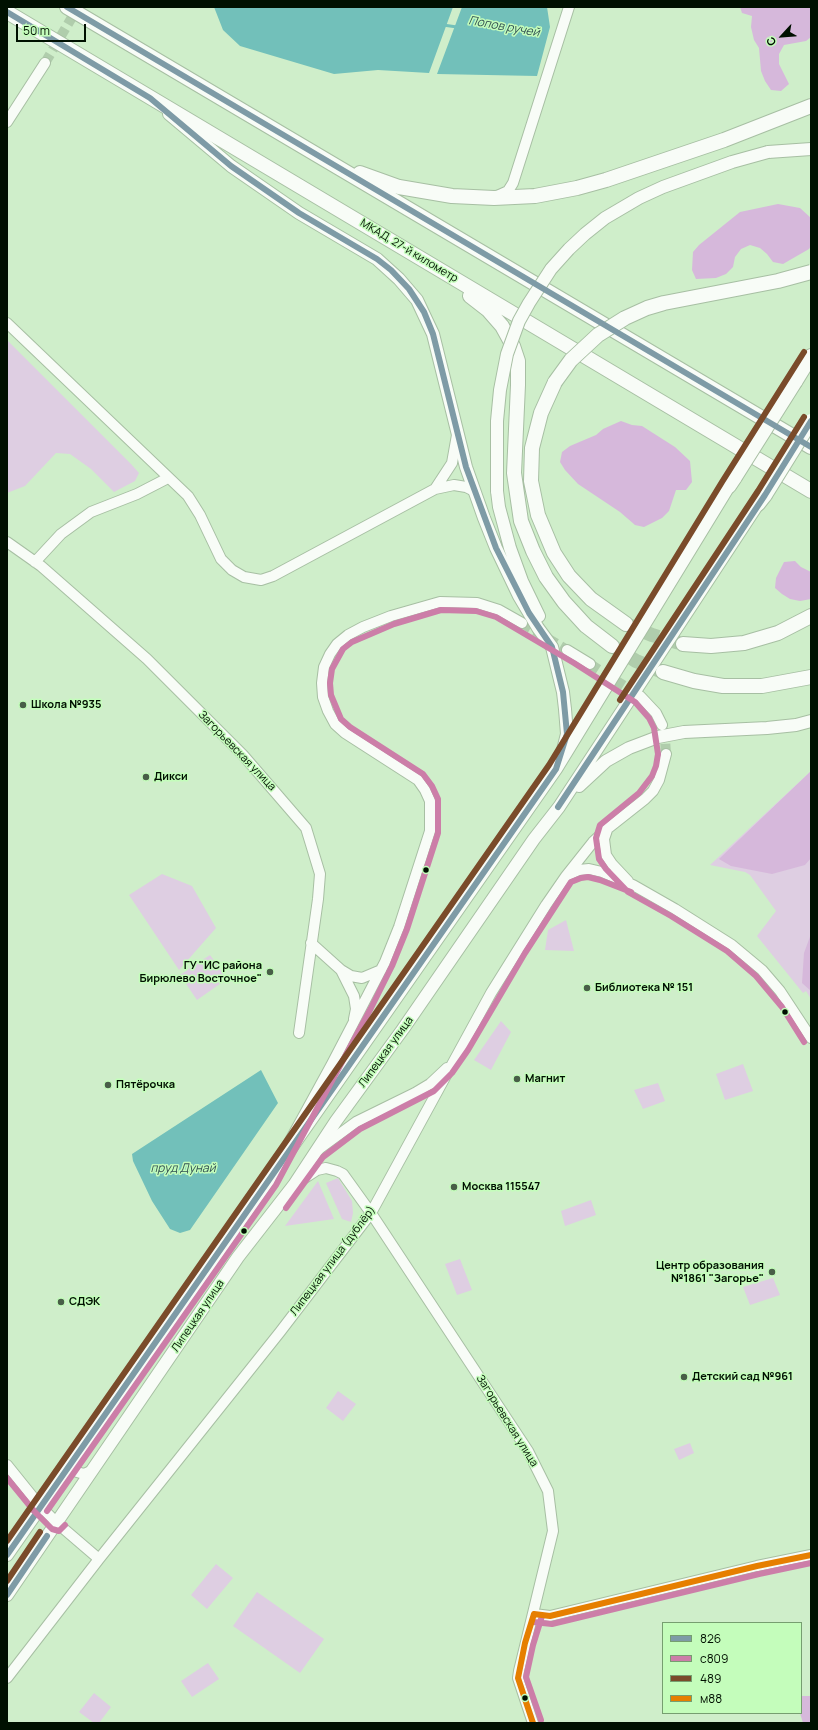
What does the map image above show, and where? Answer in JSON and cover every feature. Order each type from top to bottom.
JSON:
[{"type":"highway","points":[[67,7],[811,447]]},
{"type":"highway","name":"МКАД, 27-й километр","points":[[7,12],[811,491]]},
{"type":"highway","points":[[313,152],[363,174],[399,187],[452,196],[494,198],[536,196],[606,180],[724,140],[811,106]]},
{"type":"highway","points":[[426,261],[488,310],[508,334],[515,352],[519,371],[514,473],[521,521],[532,551],[555,590],[582,622],[612,646]]},
{"type":"highway","points":[[626,624],[591,599],[569,576],[554,553],[538,515],[531,480],[532,448],[540,412],[555,382],[571,360],[598,335],[625,318],[640,311],[664,303],[778,281],[811,272]]},
{"type":"highway","points":[[732,481],[811,356]]},
{"type":"highway","points":[[762,500],[811,421]]},
{"type":"highway","points":[[683,644],[711,646],[744,643],[778,634],[811,616]]},
{"type":"highway","points":[[663,672],[694,681],[723,686],[762,686],[811,677]]},
{"type":"main road","points":[[150,98],[231,166],[299,213],[377,259],[399,279],[417,300],[429,322],[448,388],[457,433],[474,491],[496,548],[506,571],[529,613],[552,647]]},
{"type":"main road","points":[[556,769],[567,734],[563,692],[552,647],[522,581],[510,548],[503,526],[497,490],[497,421],[500,390],[507,354],[519,321],[551,269],[585,234],[605,218],[639,198],[662,187],[732,162],[768,152],[811,149]]},
{"type":"main road","name":"Липецкая улица","points":[[7,1555],[556,769],[732,481]]},
{"type":"main road","name":"Липецкая улица","points":[[7,1595],[94,1470],[238,1257],[294,1185],[336,1121],[403,1029],[534,839],[559,807],[762,500]]},
{"type":"main road","points":[[559,807],[606,761],[629,748],[658,737],[684,732],[796,725],[811,721]]},
{"type":"street","points":[[494,198],[508,190],[513,183],[569,7]]},
{"type":"street","points":[[7,122],[45,63]]},
{"type":"street","points":[[7,323],[188,496],[195,506],[220,559],[238,574],[256,580],[273,576],[435,489],[454,485],[466,487],[474,491]]},
{"type":"street","points":[[435,489],[452,463],[457,433]]},
{"type":"street","points":[[35,562],[61,534],[91,512],[137,494],[168,478]]},
{"type":"street","name":"Загорьевская улица","points":[[7,542],[35,562],[147,659],[243,755],[306,828],[320,874],[299,1032]]},
{"type":"street","points":[[268,1180],[381,970],[399,926],[430,830],[430,801],[425,790],[414,776],[358,743],[335,724],[323,697],[322,682],[324,667],[337,644],[348,635],[363,627],[391,616],[440,602],[477,604],[500,610],[522,624]]},
{"type":"street","points":[[567,650],[590,664]]},
{"type":"street","points":[[640,696],[656,713],[662,725]]},
{"type":"street","name":"Липецкая улица (дублёр)","points":[[7,1678],[99,1559],[280,1332],[370,1213],[461,1046],[518,949],[566,876],[582,855],[607,829],[644,800],[653,790],[664,768],[666,754]]},
{"type":"street","points":[[607,829],[604,839],[606,855],[612,864],[633,885]]},
{"type":"street","points":[[566,876],[579,870],[589,868],[602,872],[633,885],[675,908],[732,945],[762,970],[788,1002],[811,1038]]},
{"type":"street","points":[[311,943],[341,970],[351,976],[362,978],[381,970]]},
{"type":"street","points":[[341,970],[354,996],[356,1009],[353,1024]]},
{"type":"street","points":[[317,1150],[356,1122],[430,1084],[446,1068],[461,1046]]},
{"type":"street","name":"Загорьевская улица","points":[[294,1185],[306,1175],[317,1170],[326,1168],[343,1174],[528,1451],[548,1490],[553,1531],[534,1614],[525,1643],[518,1678],[533,1723]]},
{"type":"street","points":[[76,1457],[74,1466],[78,1472],[81,1474],[87,1474],[94,1470]]},
{"type":"street","points":[[7,1465],[40,1506],[57,1523],[99,1559]]},
{"type":"street","points":[[534,1614],[550,1616],[757,1566],[811,1555]]},
{"type":"shaded area","points":[[740,7],[811,7],[811,37],[806,41],[784,45],[779,54],[779,64],[789,84],[781,91],[771,90],[765,81],[761,71],[759,48],[754,40],[751,27],[752,16],[742,13]]},
{"type":"shaded area","points":[[778,204],[800,208],[811,218],[811,246],[809,249],[783,264],[773,262],[760,248],[750,245],[741,249],[735,257],[733,267],[726,274],[716,278],[696,279],[692,270],[693,252],[699,245],[740,212]]},
{"type":"shaded area","points":[[7,340],[131,464],[139,473],[135,481],[114,492],[91,469],[70,454],[56,453],[25,486],[7,493]]},
{"type":"shaded area","points":[[621,421],[632,425],[642,426],[675,447],[690,461],[692,482],[686,490],[676,490],[669,511],[662,518],[644,527],[635,525],[620,512],[578,484],[560,462],[562,452],[570,446],[596,435],[603,429]]},
{"type":"shaded area","points":[[795,561],[801,567],[811,572],[811,599],[800,601],[790,599],[775,588],[776,578],[784,562]]},
{"type":"shaded area","points":[[811,771],[811,999],[806,991],[803,993],[757,936],[776,911],[750,875],[745,872],[710,865]]},
{"type":"shaded area","points":[[811,771],[811,858],[805,865],[772,874],[731,866],[719,859]]},
{"type":"shaded area","points":[[162,874],[192,886],[216,928],[179,970],[129,895]]},
{"type":"shaded area","points":[[566,920],[574,951],[545,950],[548,930]]},
{"type":"shaded area","points":[[811,934],[811,991],[802,983],[804,953]]},
{"type":"shaded area","points":[[210,955],[227,979],[197,1000],[180,975]]},
{"type":"shaded area","points":[[501,1021],[511,1032],[491,1070],[474,1060]]},
{"type":"shaded area","points":[[743,1064],[753,1091],[725,1100],[716,1074]]},
{"type":"shaded area","points":[[658,1083],[665,1101],[643,1109],[634,1090]]},
{"type":"shaded area","points":[[338,1178],[352,1201],[353,1213],[351,1222],[342,1219],[326,1183]]},
{"type":"shaded area","points":[[318,1181],[334,1219],[285,1226]]},
{"type":"shaded area","points":[[591,1200],[596,1215],[565,1226],[561,1211]]},
{"type":"shaded area","points":[[460,1259],[472,1290],[457,1295],[445,1264]]},
{"type":"shaded area","points":[[773,1278],[780,1295],[750,1305],[743,1287]]},
{"type":"shaded area","points":[[338,1391],[356,1404],[343,1421],[326,1408]]},
{"type":"shaded area","points":[[690,1443],[694,1453],[679,1460],[674,1449]]},
{"type":"shaded area","points":[[216,1564],[233,1578],[207,1609],[191,1595]]},
{"type":"shaded area","points":[[257,1592],[324,1639],[300,1673],[233,1626]]},
{"type":"shaded area","points":[[208,1663],[219,1679],[192,1697],[181,1681]]},
{"type":"shaded area","points":[[94,1693],[111,1707],[99,1723],[94,1723],[79,1712]]},
{"type":"shaded area","points":[[802,1696],[811,1696],[811,1723],[803,1723],[800,1714],[802,1714]]},
{"type":"water","points":[[214,7],[453,7],[429,73],[378,70],[334,74],[240,46],[223,30]]},
{"type":"water","points":[[462,7],[547,7],[550,27],[537,76],[437,74]]},
{"type":"water","name":"пруд Дунай","points":[[261,1070],[278,1103],[190,1230],[180,1233],[170,1229],[152,1201],[133,1161],[132,1154]]},
{"type":"waterway","name":"Попов ручей","points":[[443,25],[457,27]]},
{"type":"tunnel","points":[[45,63],[78,7]]},
{"type":"tunnel","points":[[522,623],[567,650]]},
{"type":"tunnel","points":[[626,624],[652,635],[683,644]]},
{"type":"tunnel","points":[[612,646],[636,661],[663,672]]},
{"type":"tunnel","points":[[590,664],[640,696]]},
{"type":"tunnel","points":[[663,729],[666,754]]},
{"type":"transit line","name":"826","points":[[67,7],[811,447]]},
{"type":"transit line","name":"826","points":[[7,12],[150,98],[231,166],[299,213],[377,259],[391,270],[409,289],[424,312],[433,334],[466,467],[496,548],[529,613],[552,647],[563,692],[567,734],[556,769],[7,1555]]},
{"type":"transit line","name":"489","points":[[7,1541],[549,765],[722,482],[804,352]]},
{"type":"transit line","name":"489","points":[[620,700],[758,491],[804,417]]},
{"type":"transit line","name":"826","points":[[558,807],[765,495],[811,421]]},
{"type":"transit line","name":"с809","points":[[47,1511],[276,1185],[371,1008],[392,966],[407,929],[438,833],[438,799],[432,786],[423,774],[350,727],[341,719],[331,695],[330,683],[332,669],[343,649],[352,642],[394,624],[441,610],[476,611],[496,617],[574,663],[635,702],[649,718],[654,728],[658,754],[656,766],[652,776],[639,793],[600,825],[596,838],[599,859],[606,869],[628,892],[671,916],[727,951],[756,976],[782,1007],[804,1042]]},
{"type":"transit line","name":"с809","points":[[286,1208],[323,1157],[360,1129],[434,1091],[452,1073],[468,1050],[525,953],[571,882],[588,877],[631,892]]},
{"type":"transit line","name":"с809","points":[[7,1478],[34,1511],[52,1529],[59,1531],[65,1525]]},
{"type":"transit line","name":"489","points":[[7,1581],[40,1532]]},
{"type":"transit line","name":"826","points":[[7,1595],[47,1536]]},
{"type":"transit line","name":"м88","points":[[534,1614],[550,1616],[757,1566],[811,1555]]},
{"type":"transit line","name":"с809","points":[[533,1622],[552,1624],[759,1574],[811,1563]]},
{"type":"transit line","name":"м88","points":[[533,1723],[518,1678],[525,1643],[534,1614]]},
{"type":"transit line","name":"с809","points":[[541,1720],[526,1677],[533,1645],[542,1616]]},
{"type":"place","name":"Школа №935","points":[[23,705]]},
{"type":"place","name":"Дикси","points":[[146,777]]},
{"type":"place","name":"ГУ \"ИС района Бирюлево Восточное\"","points":[[270,972]]},
{"type":"place","name":"Библиотека № 151","points":[[587,988]]},
{"type":"place","name":"Магнит","points":[[517,1079]]},
{"type":"place","name":"Пятёрочка","points":[[108,1085]]},
{"type":"place","name":"Москва 115547","points":[[454,1187]]},
{"type":"place","name":"Центр образования №1861 \"Загорье\"","points":[[772,1272]]},
{"type":"place","name":"СДЭК","points":[[61,1302]]},
{"type":"place","name":"Детский сад №961","points":[[684,1377]]}]
